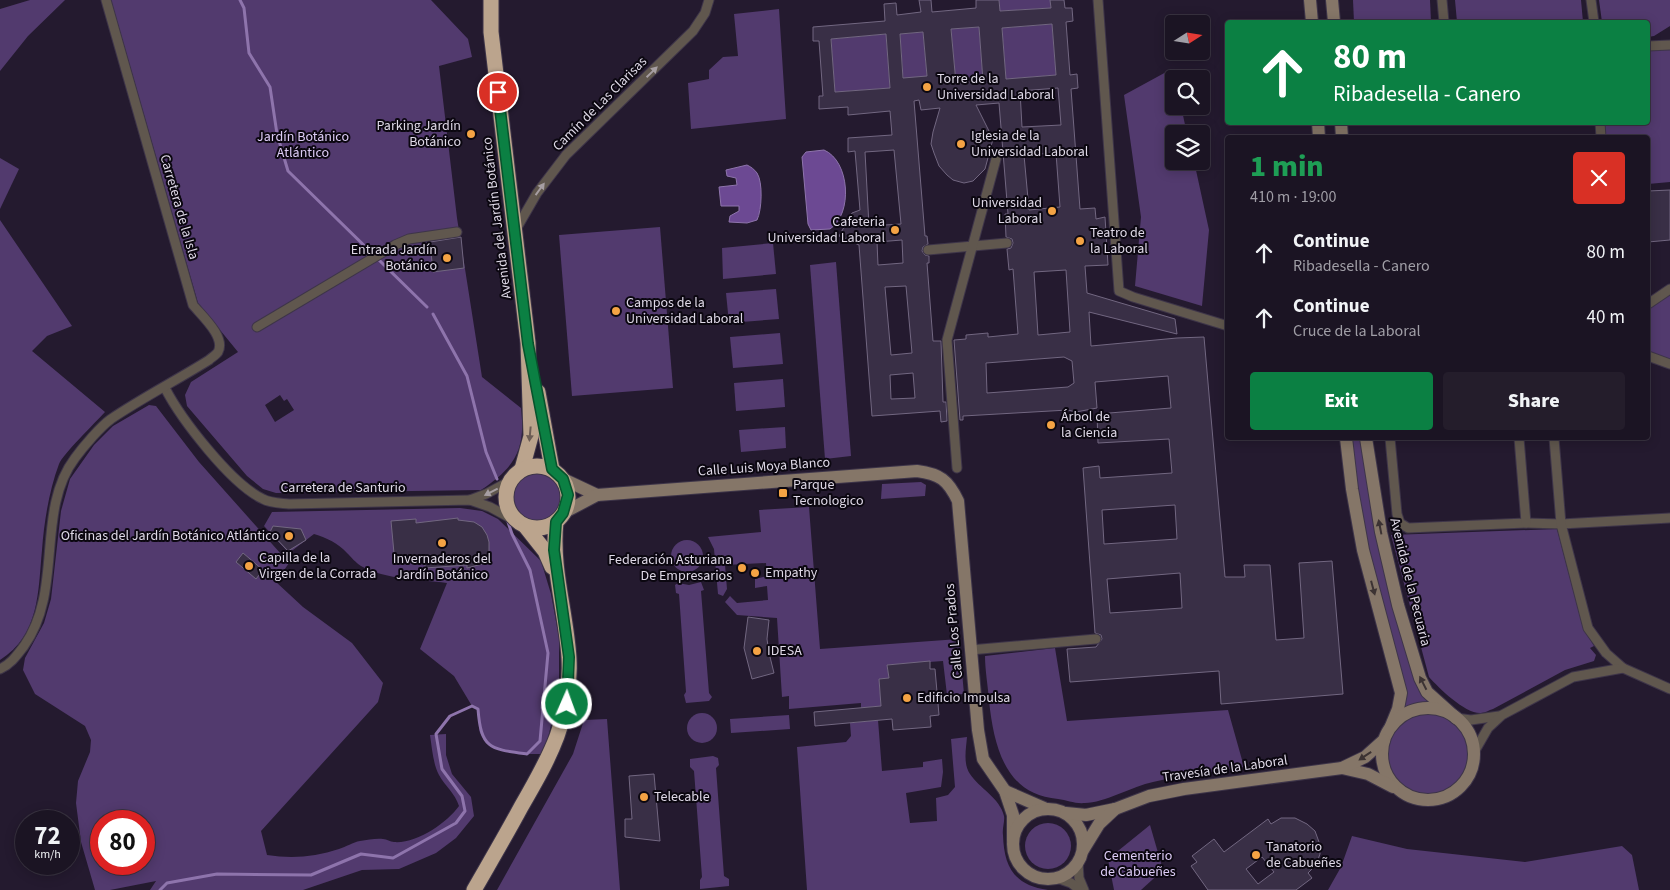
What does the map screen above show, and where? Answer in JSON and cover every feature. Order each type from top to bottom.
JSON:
[{"type":"highway","name":"Avenida del Jardín Botánico","points":[[491,0],[491,32],[528,344],[531,436],[522,469]]},
{"type":"highway","name":"Avenida del Jardín Botánico","points":[[528,344],[557,474]]},
{"type":"highway","points":[[474,890],[550,756],[560,731],[567,704],[569,657],[554,550],[560,517],[568,495],[557,474],[538,466],[522,469],[510,481],[506,491],[509,512],[546,551],[558,583]]},
{"type":"highway","points":[[521,524],[536,528],[547,527],[560,517]]},
{"type":"street","name":"Carretera de la Isla","points":[[106,0],[193,306],[217,335],[220,344],[218,353],[165,388]]},
{"type":"street","name":"Camín de Las Clarisas","points":[[515,232],[536,193],[566,155],[693,30],[705,13],[709,0]]},
{"type":"street","points":[[1098,0],[1119,290],[1133,297],[1225,325]]},
{"type":"street","points":[[1310,0],[1312,20]]},
{"type":"street","points":[[1332,0],[1334,20]]},
{"type":"street","points":[[1442,0],[1444,20]]},
{"type":"street","points":[[1591,0],[1594,20]]},
{"type":"street","points":[[1659,45],[1670,38]]},
{"type":"street","points":[[1650,46],[1670,45]]},
{"type":"street","points":[[957,468],[947,340],[996,159]]},
{"type":"street","points":[[257,328],[367,261],[409,239],[457,232]]},
{"type":"street","points":[[928,250],[1007,244]]},
{"type":"street","points":[[1650,303],[1670,289]]},
{"type":"street","points":[[1650,357],[1670,364]]},
{"type":"street","name":"Carretera de Santurio","points":[[165,388],[183,417],[233,478],[249,491],[265,500],[289,504],[470,500],[510,481]]},
{"type":"street","points":[[0,669],[17,656],[33,634],[44,606],[55,505],[63,479],[74,458],[110,420],[165,388]]},
{"type":"street","points":[[1346,440],[1352,489],[1363,550],[1401,693],[1398,709],[1384,740],[1382,754],[1386,776],[1401,792],[1424,800],[1445,797],[1459,788],[1467,778],[1473,754],[1488,728],[1502,715],[1572,677],[1623,668]]},
{"type":"street","name":"Avenida de la Pecuaria","points":[[1366,440],[1381,532],[1398,605],[1420,678],[1427,692],[1456,718]]},
{"type":"street","points":[[1390,440],[1396,514],[1400,523],[1408,528],[1526,523],[1561,524],[1670,518]]},
{"type":"street","points":[[1519,440],[1526,523]]},
{"type":"street","points":[[1554,440],[1561,524],[1588,628],[1606,653],[1623,668],[1670,689]]},
{"type":"street","name":"Calle Luis Moya Blanco","points":[[560,517],[597,496],[870,474],[917,471],[932,473]]},
{"type":"street","name":"Calle Los Prados","points":[[932,473],[946,482],[958,501],[978,730],[983,759],[1005,791],[1013,814],[1012,840]]},
{"type":"street","points":[[557,474],[597,496]]},
{"type":"street","name":"Carretera de Santurio","points":[[470,500],[490,507],[521,524]]},
{"type":"street","points":[[970,650],[1096,639]]},
{"type":"street","points":[[1391,726],[1404,714],[1430,708],[1442,711],[1456,718],[1471,720],[1502,715]]},
{"type":"street","points":[[1456,718],[1470,737],[1473,754]]},
{"type":"street","name":"Travesía de la Laboral","points":[[1066,813],[1086,815],[1115,809],[1149,796],[1184,789],[1342,768],[1365,757],[1384,740]]},
{"type":"street","name":"Travesía de la Laboral","points":[[1342,768],[1368,774],[1401,792]]},
{"type":"street","points":[[1005,791],[1044,808],[1066,813],[1078,826],[1083,838],[1079,878],[1084,890]]},
{"type":"street","points":[[1044,808],[1031,812],[1024,818],[1018,824],[1012,840],[1016,859],[1025,871],[1043,879],[1057,878],[1070,873],[1081,856]]},
{"type":"street","name":"Travesía de la Laboral","points":[[1081,856],[1098,824],[1115,809]]},
{"type":"street","points":[[1057,878],[1071,883],[1080,890]]},
{"type":"green space","points":[[30,0],[65,0],[28,36],[0,71],[0,9]]},
{"type":"green space","name":"Jardín Botánico Atlántico","points":[[111,0],[431,0],[468,39],[472,57],[439,66],[457,218],[482,377],[521,408],[522,435],[520,446],[510,465],[493,482],[481,490],[276,493],[263,489],[247,476],[187,406],[185,395],[191,382],[238,352],[198,303]],"holes":[[[280,395],[284,401],[287,399],[294,410],[275,422],[265,405]]]},
{"type":"green space","points":[[999,0],[1050,0],[1051,8],[1000,11]]},
{"type":"green space","points":[[1353,0],[1430,0],[1431,20],[1354,20]]},
{"type":"green space","points":[[1455,0],[1581,0],[1583,20],[1457,20]]},
{"type":"green space","points":[[1599,0],[1670,0],[1670,26],[1654,36],[1650,37],[1650,20],[1602,20]]},
{"type":"green space","points":[[779,9],[786,119],[691,129],[688,83],[709,79],[709,70],[723,57],[738,56],[734,14]]},
{"type":"green space","points":[[1052,24],[1056,75],[1006,79],[1002,28]]},
{"type":"green space","points":[[979,27],[983,81],[956,83],[951,29]]},
{"type":"green space","points":[[923,32],[927,76],[904,87],[900,34]]},
{"type":"green space","points":[[886,34],[890,88],[835,92],[831,39]]},
{"type":"green space","points":[[1670,45],[1670,182],[1650,184],[1650,135],[1601,135],[1600,125],[1650,125],[1650,46]]},
{"type":"green space","points":[[1165,73],[1165,115],[1183,115],[1185,125],[1165,125],[1165,170],[1196,170],[1209,230],[1202,306],[1135,286],[1141,217],[1124,95]]},
{"type":"green space","points":[[0,158],[19,169],[0,209]]},
{"type":"green space","points":[[0,220],[72,326],[47,336],[32,351],[105,412],[59,464],[52,485],[46,518],[38,596],[30,625],[23,638],[13,650],[0,660]]},
{"type":"green space","name":"Campos de la Universidad Laboral","points":[[660,227],[673,388],[572,396],[559,235]]},
{"type":"green space","points":[[773,243],[776,274],[723,279],[722,248]]},
{"type":"green space","points":[[836,262],[851,456],[825,459],[810,265]]},
{"type":"green space","points":[[776,289],[779,319],[729,323],[726,293]]},
{"type":"green space","points":[[1670,289],[1670,364],[1650,357],[1650,303]]},
{"type":"green space","points":[[780,333],[783,364],[733,368],[730,337]]},
{"type":"green space","points":[[783,379],[785,407],[736,411],[734,383]]},
{"type":"green space","points":[[149,405],[156,406],[199,462],[289,563],[276,582],[303,607],[352,643],[383,683],[378,702],[261,831],[267,855],[294,857],[321,854],[357,842],[375,839],[403,842],[421,836],[439,825],[454,813],[459,806],[437,771],[430,735],[446,734],[446,755],[452,774],[471,797],[474,816],[456,838],[436,853],[399,869],[362,870],[303,890],[150,890],[156,881],[110,890],[95,890],[91,875],[155,875],[155,810],[90,810],[90,873],[81,842],[80,810],[77,810],[76,803],[78,781],[90,752],[91,740],[85,726],[35,694],[23,670],[25,658],[44,623],[51,599],[61,511],[70,479],[94,445],[113,426]]},
{"type":"green space","points":[[785,427],[786,448],[741,452],[739,430]]},
{"type":"green space","points":[[1346,440],[1366,440],[1373,486],[1427,692],[1462,724],[1470,737],[1473,754],[1467,778],[1452,793],[1435,799],[1415,799],[1401,792],[1386,776],[1383,766],[1384,740],[1391,726],[1401,693],[1363,550]]},
{"type":"green space","points":[[537,466],[554,471],[559,475],[563,480],[568,497],[563,514],[559,519],[554,523],[537,528],[520,523],[515,519],[511,514],[506,497],[511,480],[515,475],[520,471]]},
{"type":"green space","points":[[921,482],[926,485],[925,496],[881,499],[882,484]]},
{"type":"green space","points":[[809,507],[820,649],[959,639],[964,694],[947,695],[943,661],[887,665],[889,678],[879,679],[881,706],[861,708],[861,703],[789,709],[789,696],[782,697],[777,618],[737,615],[725,602],[730,596],[737,603],[768,600],[767,586],[755,588],[755,579],[767,576],[766,563],[725,565],[727,589],[723,596],[718,594],[714,549],[708,537],[761,532],[759,510]]},
{"type":"green space","points":[[460,508],[482,511],[498,519],[541,561],[551,594],[559,638],[559,692],[544,754],[508,752],[499,750],[485,741],[479,730],[478,709],[472,706],[454,676],[420,649],[447,583],[403,578],[371,571],[359,565],[344,549],[328,539],[314,534],[289,553],[264,526],[272,512]]},
{"type":"green space","points":[[1557,529],[1583,628],[1594,646],[1590,648],[1596,655],[1594,661],[1565,670],[1486,712],[1475,712],[1460,705],[1429,677],[1391,535]]},
{"type":"green space","points":[[687,540],[699,544],[703,556],[699,568],[687,572],[675,568],[671,556],[675,544]]},
{"type":"green space","points":[[701,582],[704,590],[701,591],[709,693],[712,697],[709,701],[686,703],[679,594],[676,593],[675,585],[678,583],[689,585]]},
{"type":"green space","points":[[1055,648],[1067,721],[1228,710],[1244,767],[1153,782],[1101,800],[1085,803],[1040,795],[1026,788],[1014,778],[1006,765],[994,735],[985,656]]},
{"type":"green space","points":[[702,713],[713,717],[717,728],[713,739],[702,743],[691,739],[687,728],[691,717]]},
{"type":"green space","points":[[789,715],[790,729],[731,733],[730,719]]},
{"type":"green space","points":[[607,719],[620,890],[497,890],[573,754],[584,720]]},
{"type":"green space","points":[[878,720],[882,771],[923,767],[923,762],[942,759],[941,787],[906,793],[910,823],[937,821],[936,798],[948,795],[955,787],[951,739],[967,737],[966,766],[974,779],[994,798],[1002,810],[1004,816],[1004,846],[1013,873],[1027,884],[1048,890],[807,890],[797,747],[846,742],[851,736],[850,723]]},
{"type":"green space","points":[[713,756],[718,758],[719,765],[716,768],[724,876],[729,879],[729,886],[700,889],[702,877],[694,771],[690,767],[690,759]]},
{"type":"green space","points":[[1048,823],[1061,827],[1067,833],[1071,846],[1067,859],[1061,865],[1048,869],[1035,865],[1029,859],[1025,846],[1029,833],[1035,827]]},
{"type":"green space","name":"Cementerio de Cabueñes","points":[[1150,825],[1163,870],[1141,890],[1114,890],[1108,859]]},
{"type":"green space","points":[[1352,836],[1407,849],[1525,862],[1622,846],[1632,855],[1639,890],[1328,890],[1341,867]]},
{"type":"shaded area","points":[[824,150],[833,156],[839,165],[843,176],[845,200],[837,222],[830,229],[811,230],[808,224],[802,157],[806,152]]},
{"type":"shaded area","points":[[747,165],[759,177],[761,196],[759,215],[757,220],[747,223],[729,222],[730,216],[739,211],[739,206],[721,206],[719,187],[737,185],[736,178],[727,176],[726,170]]},
{"type":"building","points":[[919,0],[931,0],[932,12],[976,8],[976,0],[999,0],[1000,11],[1051,8],[1050,0],[1064,0],[1065,8],[1072,8],[1073,21],[1066,22],[1070,75],[1077,74],[1078,88],[1071,89],[1080,209],[1095,208],[1096,219],[1105,217],[1108,265],[1085,266],[1087,293],[1175,319],[1177,334],[1089,312],[1091,346],[1204,337],[1225,577],[1245,577],[1244,565],[1270,565],[1276,640],[1304,638],[1299,563],[1332,561],[1343,694],[1221,704],[1219,671],[1070,682],[1067,649],[1096,647],[1102,639],[1101,635],[1095,633],[1083,468],[1099,466],[1100,478],[1172,473],[1169,439],[1098,443],[1097,414],[1171,408],[1168,376],[1095,382],[1097,408],[1076,412],[1068,410],[963,416],[963,420],[960,420],[954,340],[966,339],[966,335],[988,333],[988,337],[1018,334],[1013,269],[1009,270],[1007,249],[1011,248],[1013,243],[1012,239],[1006,237],[1005,214],[1008,214],[999,103],[976,105],[993,139],[985,169],[973,181],[964,183],[953,180],[939,166],[931,144],[940,108],[921,110],[919,100],[914,101],[925,236],[927,236],[928,244],[923,247],[922,251],[925,255],[929,256],[929,263],[927,263],[933,341],[941,341],[943,402],[946,402],[947,421],[941,422],[940,411],[872,416],[859,245],[839,236],[852,213],[860,210],[855,151],[848,152],[848,138],[892,135],[890,111],[848,115],[848,107],[819,109],[819,96],[823,96],[819,41],[813,41],[813,27],[885,21],[884,4],[896,3],[897,15],[921,12]],"holes":[[[1052,24],[1056,75],[1006,79],[1002,28]],[[979,27],[983,81],[956,83],[951,29]],[[923,32],[927,76],[903,78],[900,34]],[[886,34],[890,88],[835,92],[831,39]],[[1058,88],[1061,125],[1022,127],[1020,91]],[[894,150],[901,224],[869,226],[865,152]],[[1056,153],[1060,207],[1029,210],[1024,155]],[[902,240],[903,263],[878,265],[877,242]],[[1066,270],[1070,332],[1038,335],[1034,272]],[[906,286],[912,353],[891,355],[885,287]],[[1064,357],[1072,361],[1074,383],[1068,387],[987,393],[986,363]],[[913,373],[915,398],[891,399],[890,375]],[[1175,505],[1177,539],[1104,544],[1102,510]],[[1180,573],[1182,608],[1110,613],[1107,579]]]},
{"type":"building","points":[[1670,190],[1670,240],[1650,242],[1650,191]]},
{"type":"building","name":"Entrada Jardín Botánico","points":[[461,237],[464,268],[433,272],[430,242]]},
{"type":"building","points":[[458,518],[458,520],[474,522],[482,527],[487,535],[489,552],[482,564],[467,568],[467,565],[425,568],[425,561],[395,564],[391,521],[416,519],[416,523]]},
{"type":"building","name":"Oficinas del Jardín Botánico Atlántico","points":[[273,526],[301,529],[306,540],[288,551],[270,532]]},
{"type":"building","name":"Capilla de la Virgen de la Corrada","points":[[243,553],[263,570],[256,579],[236,562]]},
{"type":"building","name":"IDESA","points":[[748,617],[769,620],[767,639],[774,673],[752,679],[744,648]]},
{"type":"building","name":"Edificio Impulsa","points":[[930,661],[930,669],[935,669],[939,715],[930,716],[931,727],[893,730],[892,719],[815,726],[814,712],[881,706],[879,679],[889,678],[887,665]]},
{"type":"building","name":"Telecable","points":[[654,774],[660,841],[625,837],[625,819],[632,819],[629,776]]},
{"type":"building","name":"Tanatorio de Cabueñes","points":[[1281,818],[1295,818],[1307,824],[1315,831],[1319,842],[1320,854],[1316,865],[1308,873],[1312,878],[1296,890],[1208,890],[1191,866],[1197,862],[1192,856],[1214,839],[1224,852],[1268,819],[1271,824]],"holes":[[[1262,857],[1274,872],[1258,884],[1246,869]]]},
{"type":"waterway","points":[[240,0],[244,8],[249,53],[270,87],[277,134],[288,171],[427,307]]},
{"type":"waterway","points":[[433,314],[467,376],[486,452],[497,479]]},
{"type":"waterway","points":[[160,890],[167,883],[217,874],[311,875],[361,854],[393,858],[456,823],[465,811],[462,796],[442,769],[436,734],[450,716],[472,706],[478,709],[482,732],[490,745],[504,750],[527,754],[540,741],[548,653],[530,570],[508,522]]},
{"type":"place","name":"Torre de la Universidad Laboral","points":[[927,87]]},
{"type":"place","name":"Parking Jardín Botánico","points":[[471,134]]},
{"type":"place","name":"Iglesia de la Universidad Laboral","points":[[961,144]]},
{"type":"place","name":"Universidad Laboral","points":[[1052,211]]},
{"type":"place","name":"Cafeteria Universidad Laboral","points":[[895,230]]},
{"type":"place","name":"Teatro de la Laboral","points":[[1080,241]]},
{"type":"place","name":"Entrada Jardín Botánico","points":[[447,258]]},
{"type":"place","name":"Campos de la Universidad Laboral","points":[[616,311]]},
{"type":"place","name":"Árbol de la Ciencia","points":[[1051,425]]},
{"type":"place","name":"Parque Tecnologico","points":[[783,493]]},
{"type":"place","name":"Oficinas del Jardín Botánico Atlántico","points":[[289,536]]},
{"type":"place","name":"Invernaderos del Jardín Botánico","points":[[442,543]]},
{"type":"place","name":"Capilla de la Virgen de la Corrada","points":[[249,566]]},
{"type":"place","name":"Federación Asturiana De Empresarios","points":[[742,568]]},
{"type":"place","name":"Empathy","points":[[755,573]]},
{"type":"place","name":"IDESA","points":[[757,651]]},
{"type":"place","name":"Edificio Impulsa","points":[[907,698]]},
{"type":"place","name":"Telecable","points":[[644,797]]},
{"type":"place","name":"Tanatorio de Cabueñes","points":[[1256,855]]},
{"type":"route","points":[[498,92],[528,344],[552,469],[563,479],[568,495],[563,513],[556,522],[554,538],[558,583],[569,657],[567,704]]}]
